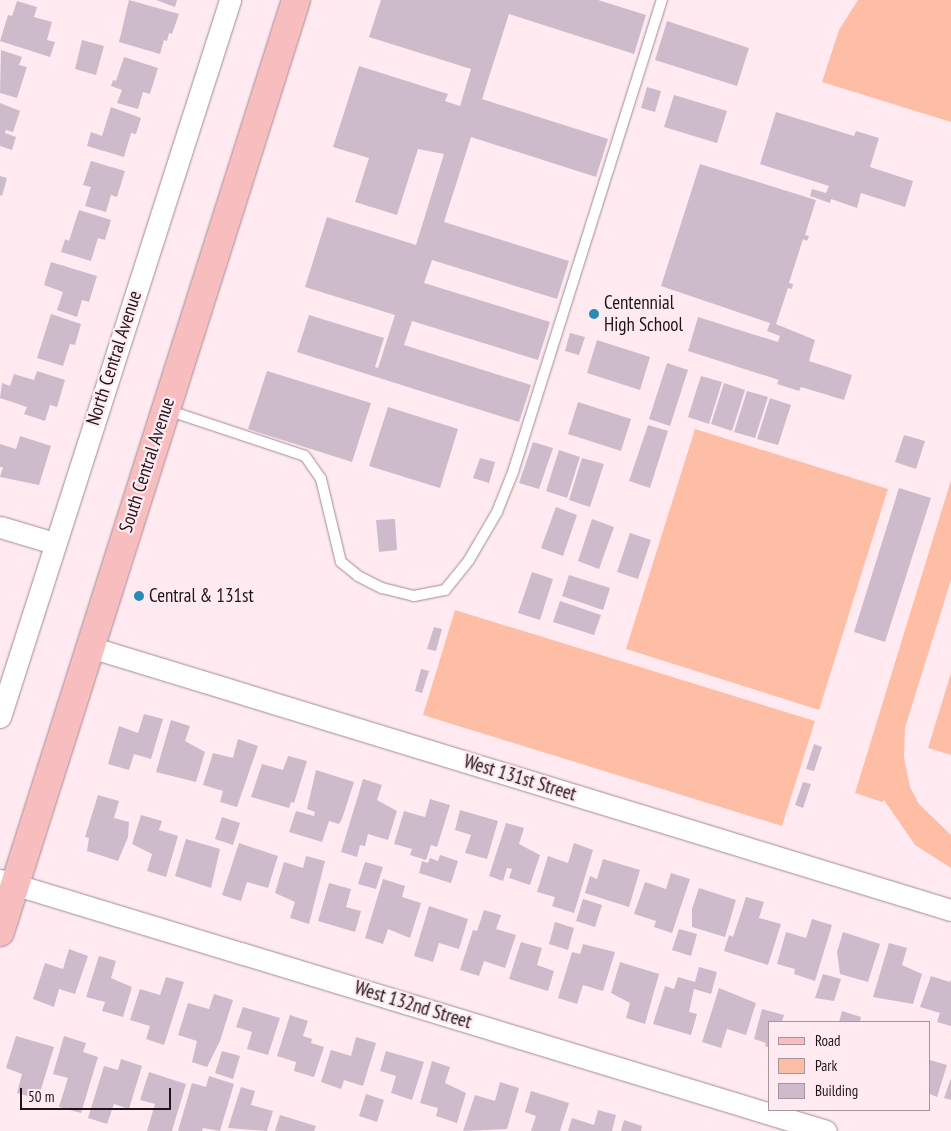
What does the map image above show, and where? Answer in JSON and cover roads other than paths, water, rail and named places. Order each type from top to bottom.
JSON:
[{"type":"main road","name":"South Central Avenue","points":[[0,932],[7,882],[90,647],[296,0]]},
{"type":"street","name":"North Central Avenue","points":[[0,717],[54,543],[230,0]]},
{"type":"street","points":[[0,527],[54,543]]},
{"type":"street","name":"West 131st Street","points":[[90,647],[951,910]]},
{"type":"street","name":"West 132nd Street","points":[[7,882],[826,1131]]},
{"type":"lane","points":[[165,410],[305,456],[321,479],[341,562],[358,576],[382,588],[414,596],[445,590],[478,544],[497,512],[513,472],[662,0]]},
{"type":"place","name":"Centennial High School","points":[[594,314]]},
{"type":"place","name":"Central & 131st","points":[[139,596]]}]
